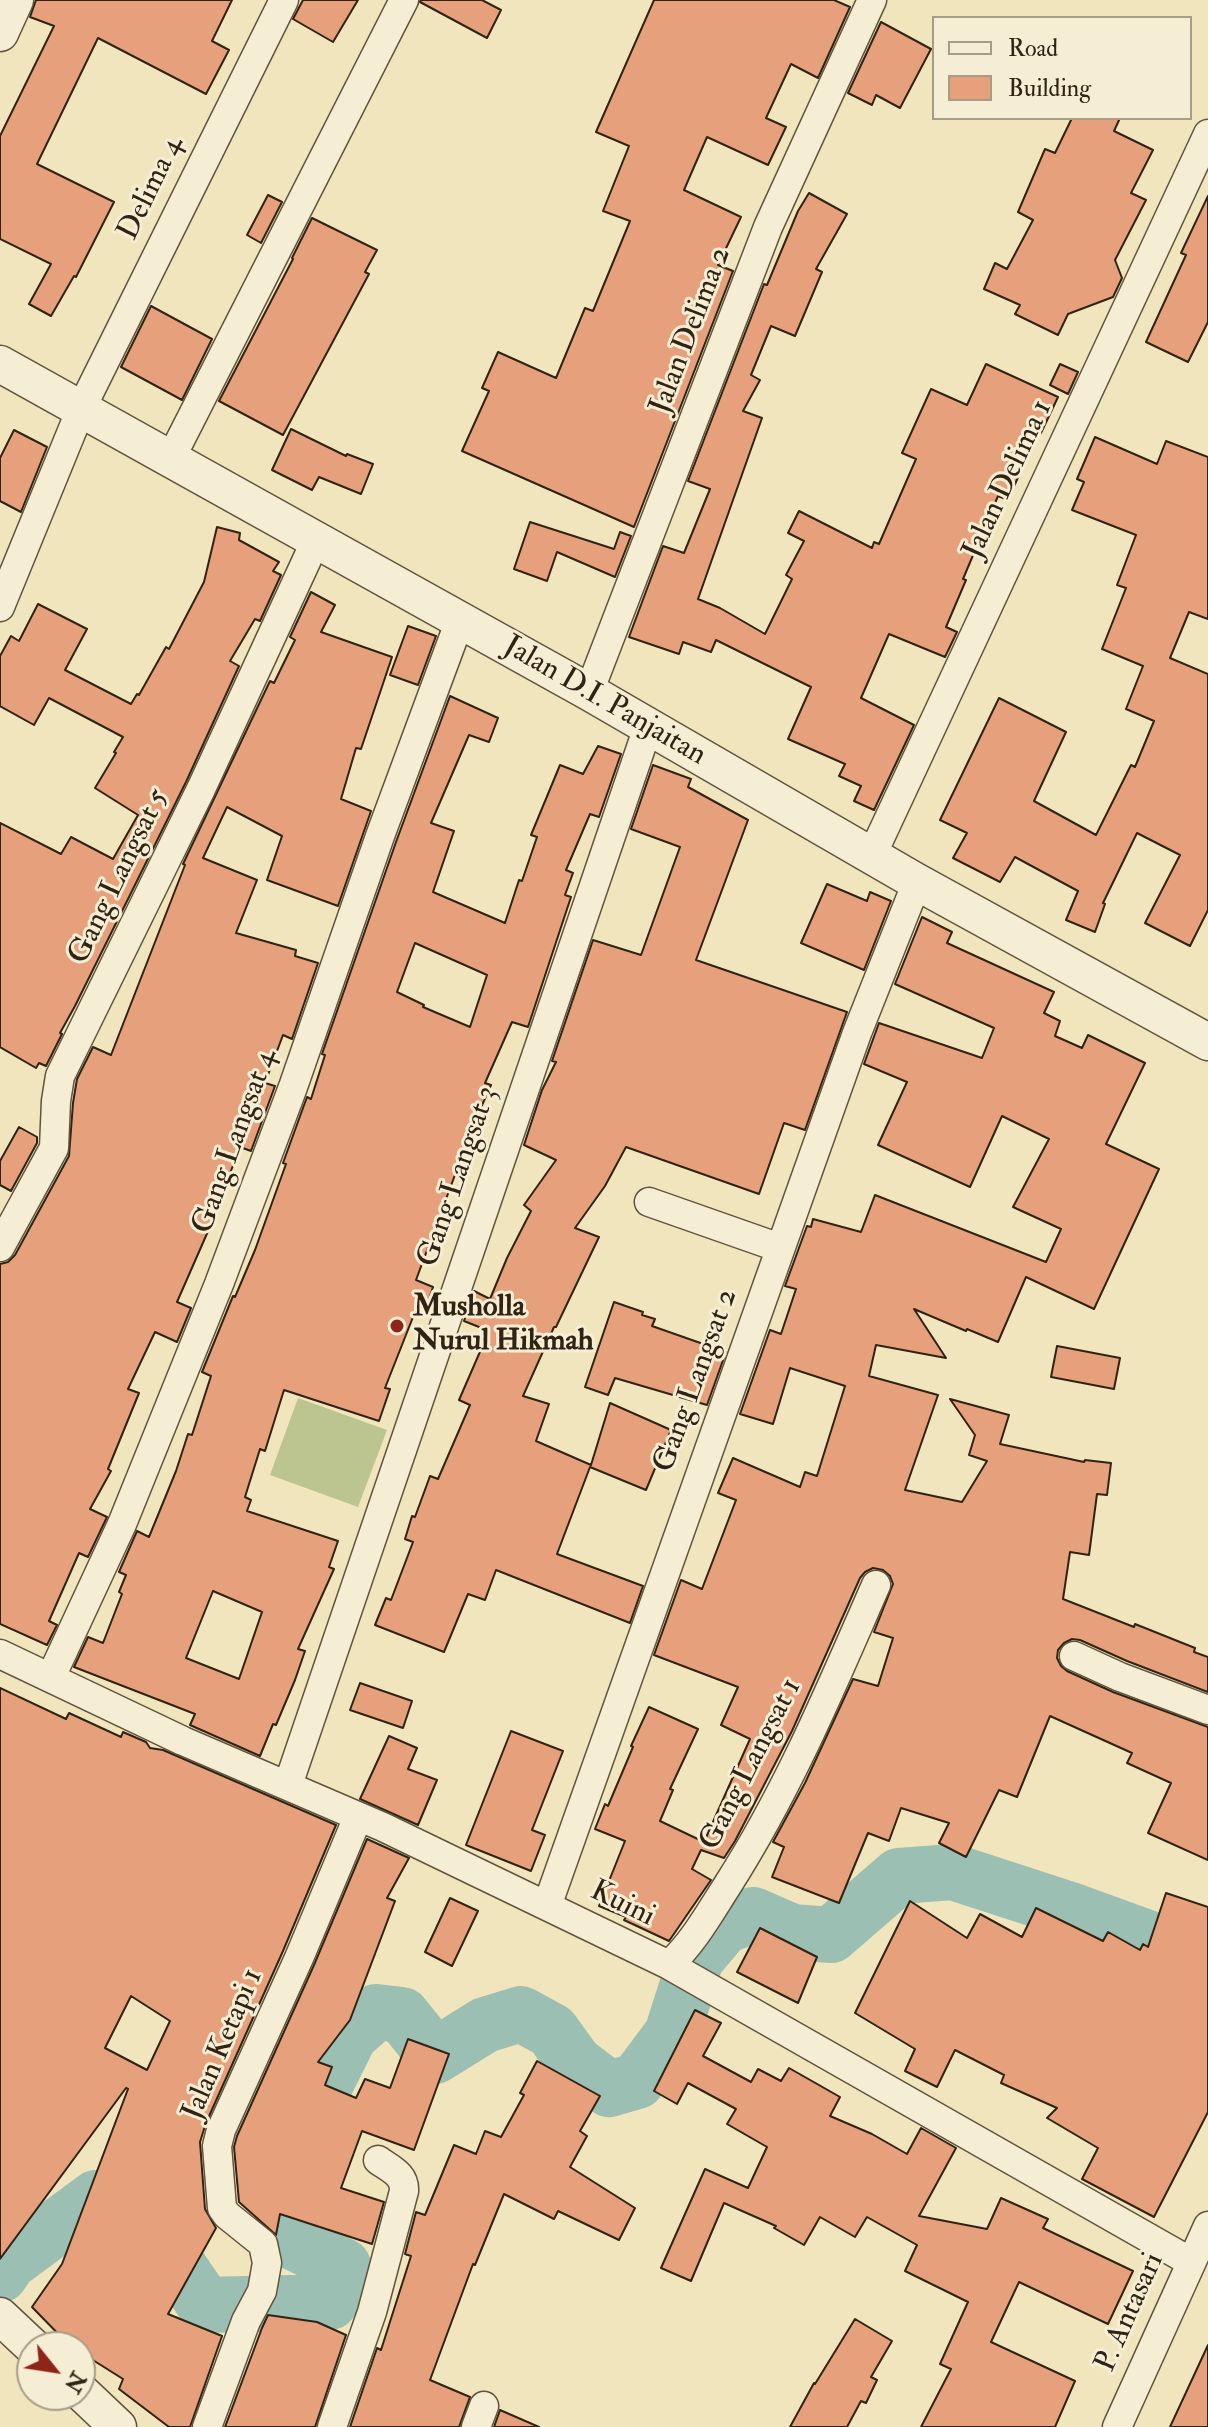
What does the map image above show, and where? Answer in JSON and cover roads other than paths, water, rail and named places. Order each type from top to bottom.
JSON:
[{"type":"street","points":[[0,33],[15,0]]},
{"type":"street","name":"Delima 4","points":[[0,607],[81,409],[284,0]]},
{"type":"street","points":[[171,458],[404,0]]},
{"type":"street","name":"Jalan Delima 2","points":[[589,692],[768,227],[872,0]]},
{"type":"street","name":"Jalan Delima 1","points":[[872,855],[1208,134]]},
{"type":"street","name":"Jalan D.I. Panjaitan","points":[[0,364],[589,692],[917,882],[1207,1038]]},
{"type":"street","name":"Gang Langsat 5","points":[[0,1247],[54,1148],[60,1076],[201,789],[316,540]]},
{"type":"street","name":"Gang Langsat 4","points":[[51,1677],[122,1524],[219,1284],[460,620]]},
{"type":"street","name":"Gang Langsat 3","points":[[288,1785],[648,727]]},
{"type":"street","name":"Gang Langsat 2","points":[[547,1906],[857,1033],[917,882]]},
{"type":"street","points":[[649,1202],[780,1248]]},
{"type":"street","name":"Gang Langsat 1","points":[[674,1968],[779,1800],[876,1585]]},
{"type":"street","name":"Kuini","points":[[0,1654],[183,1741],[358,1817],[674,1968],[1191,2262]]},
{"type":"street","points":[[1074,1656],[1208,1710]]},
{"type":"street","name":"Jalan Ketapi 1","points":[[207,2427],[246,2321],[262,2291],[267,2263],[266,2252],[257,2237],[224,2212],[220,2201],[217,2146],[229,2110],[299,1958],[358,1817]]},
{"type":"street","points":[[332,2427],[372,2312],[404,2191],[400,2176],[378,2160]]},
{"type":"street","name":"P. Antasari","points":[[1117,2427],[1208,2226]]},
{"type":"street","points":[[96,2406],[118,2427]]},
{"type":"waterway","points":[[0,2275],[9,2262],[96,2198],[152,2227],[205,2305],[330,2302],[347,2280],[343,2266],[293,2242],[284,2223],[318,2099],[350,2035],[376,2012],[402,2015],[435,2056],[485,2025],[521,2014],[552,2031],[575,2063],[609,2089],[637,2081],[672,2034],[696,1959],[724,1926],[753,1915],[792,1932],[831,1935],[899,1876],[953,1872],[1208,1960]]},
{"type":"place","name":"Musholla Nurul Hikmah","points":[[397,1326]]}]
